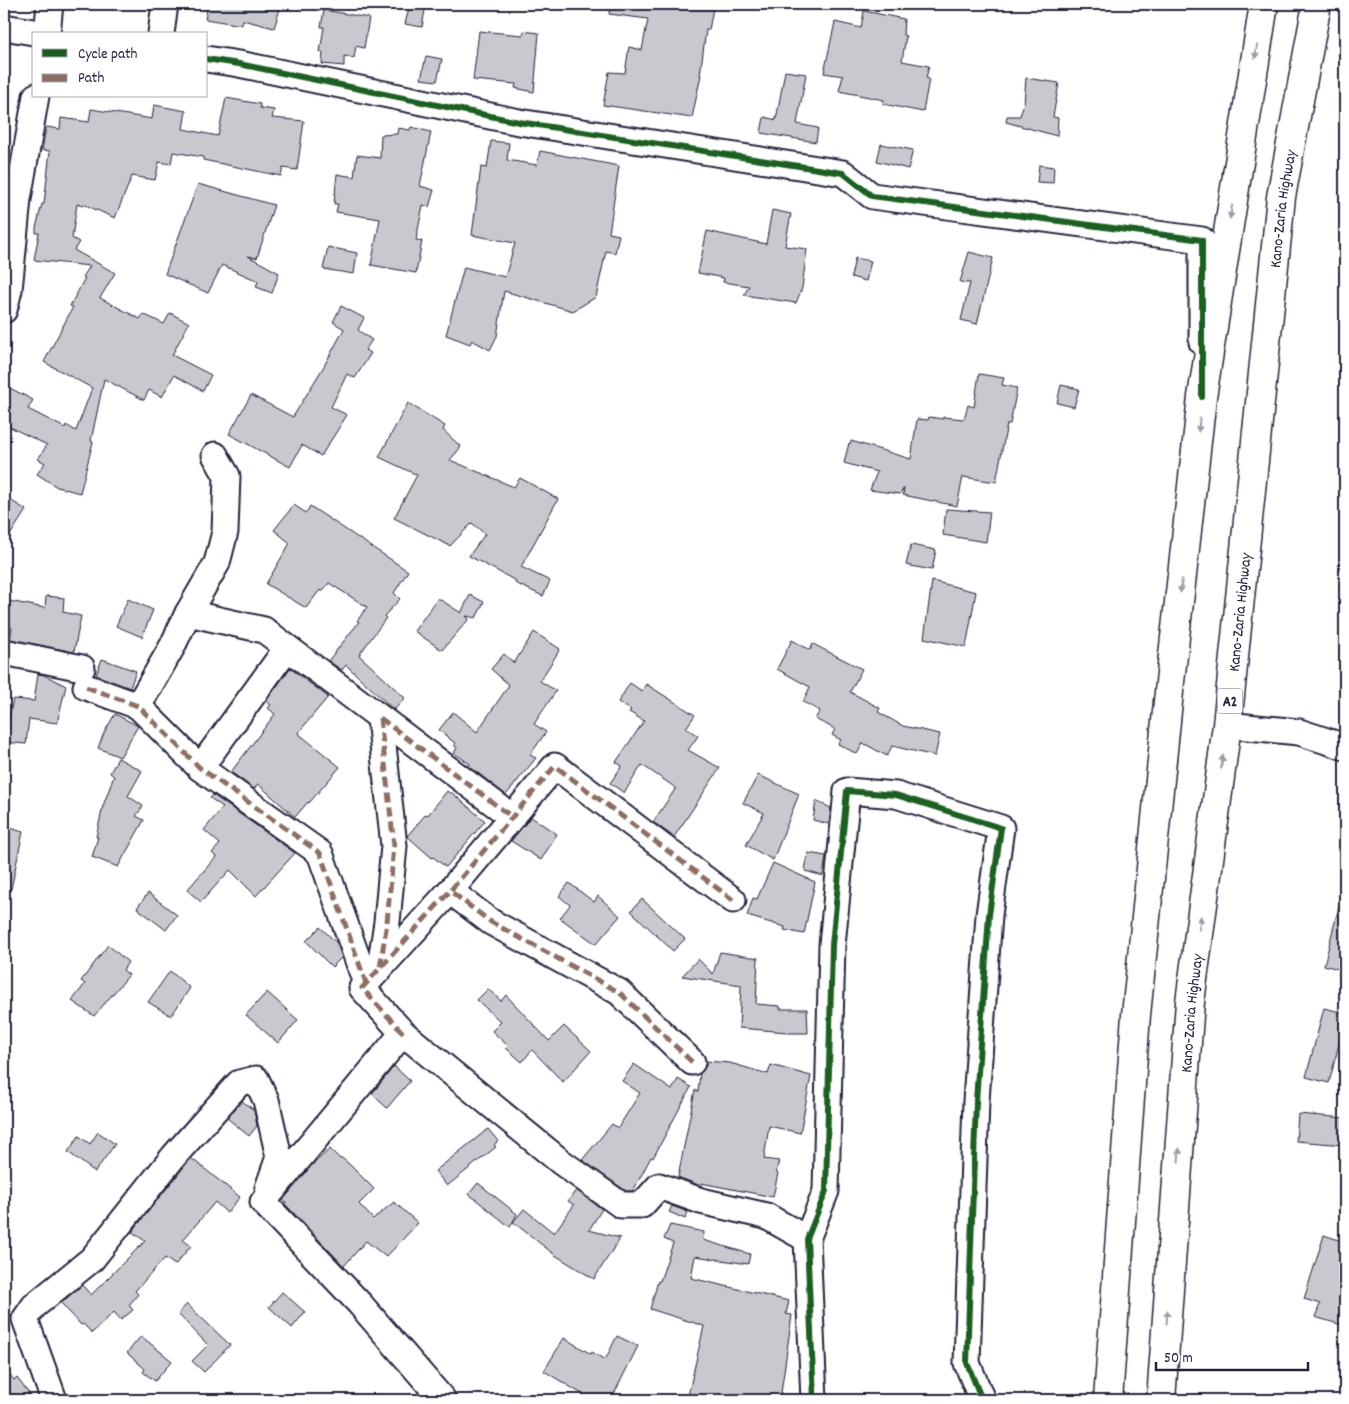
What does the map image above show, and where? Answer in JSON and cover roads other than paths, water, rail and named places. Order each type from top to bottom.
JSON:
[{"type":"highway","points":[[1108,1400],[1136,1015],[1170,682],[1202,397],[1264,4]]},
{"type":"highway","name":"Kano-Zaria Highway","points":[[1161,1400],[1190,1002],[1227,725],[1281,197],[1317,4]]},
{"type":"street","points":[[46,32],[50,4]]},
{"type":"street","points":[[161,32],[166,4]]},
{"type":"street","points":[[4,27],[34,32]]},
{"type":"street","points":[[208,59],[239,64],[519,122],[843,173],[872,196],[1202,240],[1202,397]]},
{"type":"street","points":[[4,310],[9,290],[18,198],[36,98]]},
{"type":"street","points":[[138,706],[172,647],[188,612],[217,563],[225,532],[227,476],[215,455]]},
{"type":"street","points":[[188,612],[264,630],[512,817]]},
{"type":"street","points":[[200,768],[287,648]]},
{"type":"street","points":[[4,652],[84,677],[138,706],[200,768],[320,853],[373,975]]},
{"type":"street","points":[[373,975],[387,922],[394,846],[380,718]]},
{"type":"street","points":[[1227,725],[1299,732],[1345,747]]},
{"type":"street","points":[[733,900],[555,766],[450,892],[362,988],[402,1033],[561,1162],[621,1205],[642,1205],[658,1186],[701,1201],[766,1216],[808,1239]]},
{"type":"street","points":[[814,1400],[808,1239],[826,1191],[832,945],[847,792],[896,796],[1001,828],[989,915],[976,1091],[967,1344],[967,1363],[982,1400]]},
{"type":"street","points":[[450,892],[491,922],[619,992],[692,1062]]},
{"type":"street","points":[[263,1202],[402,1033]]},
{"type":"street","points":[[54,1400],[25,1319],[34,1306],[92,1259],[174,1156],[239,1083],[256,1079],[266,1100],[279,1157],[263,1202]]},
{"type":"street","points":[[263,1202],[360,1304],[443,1400]]}]
